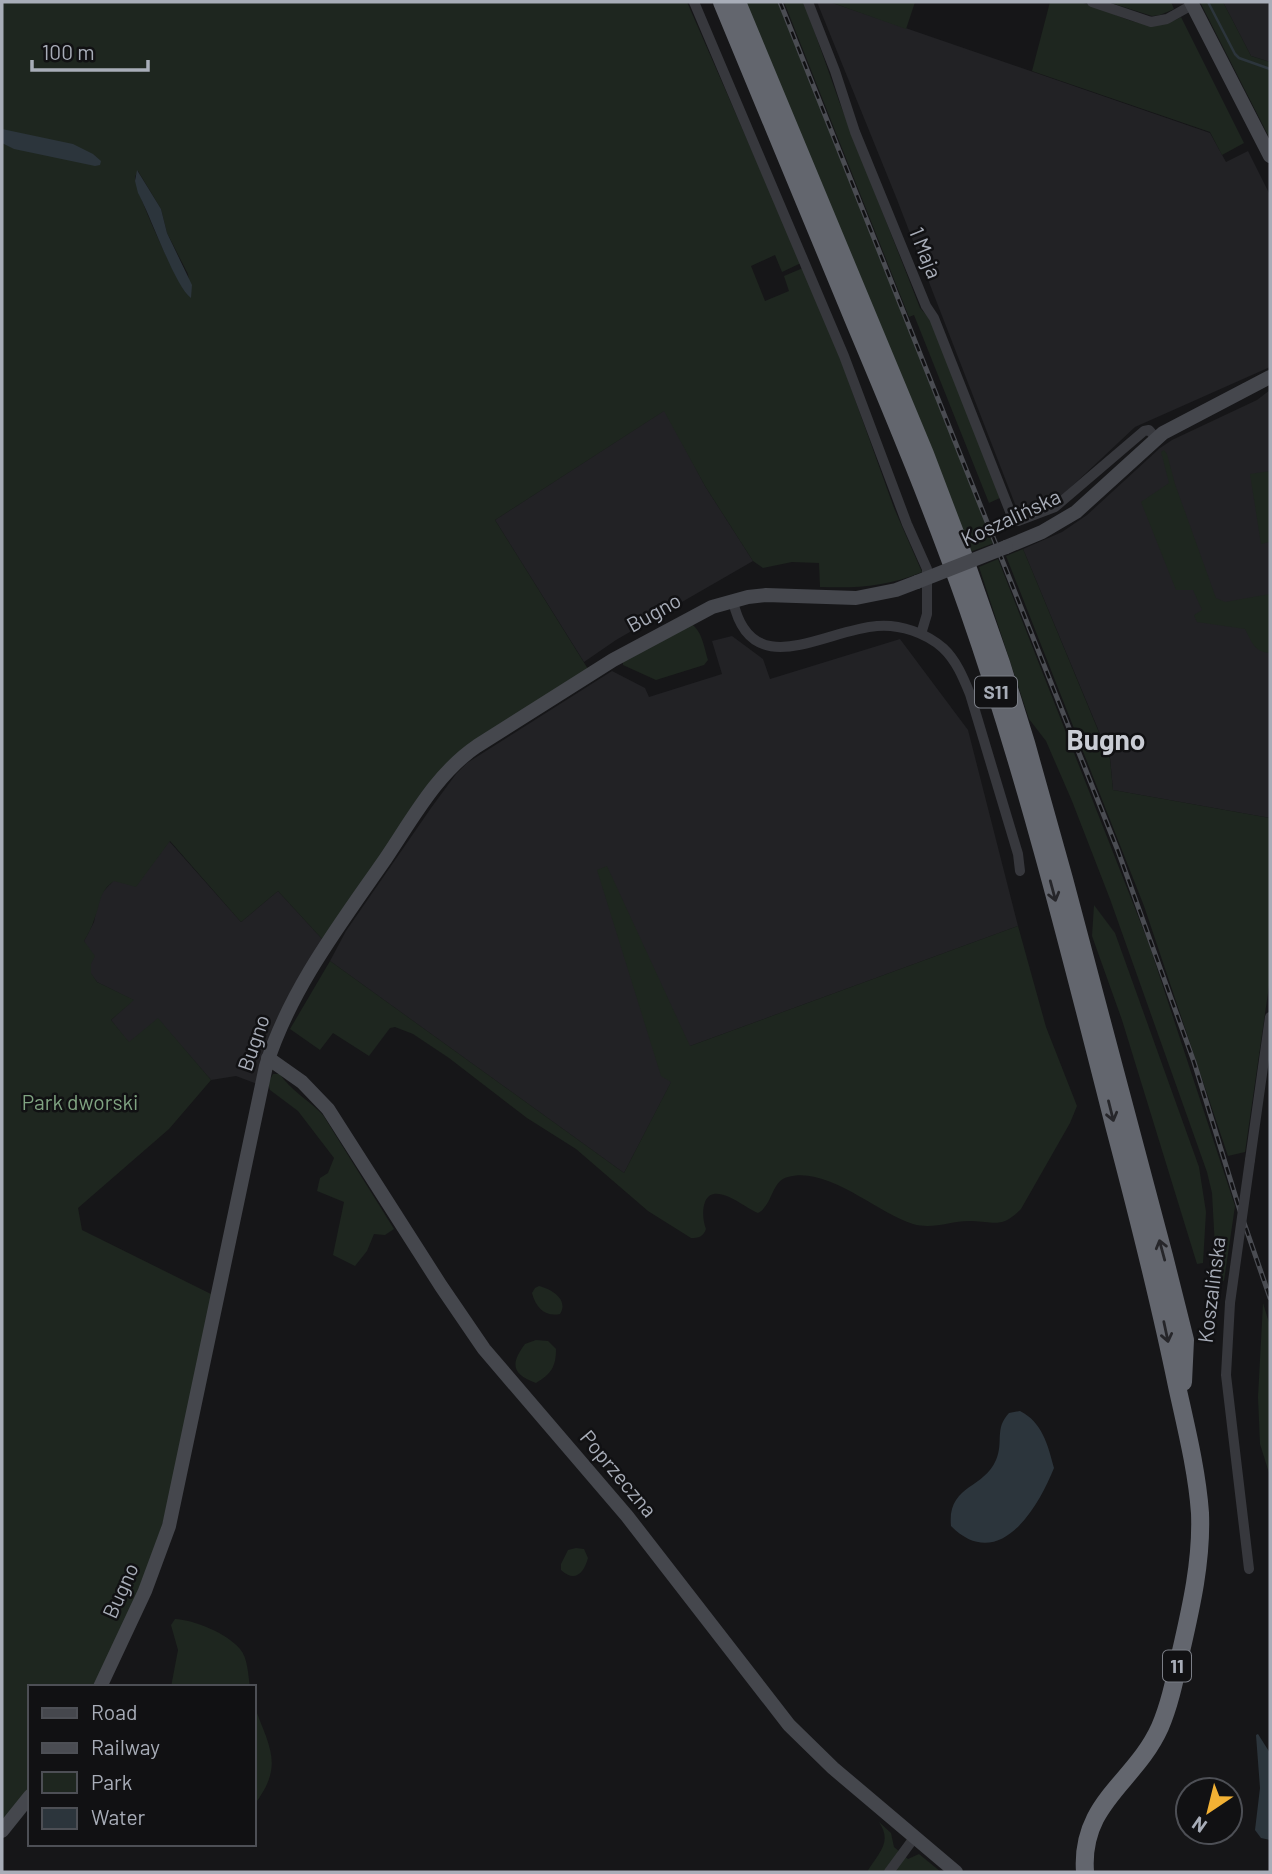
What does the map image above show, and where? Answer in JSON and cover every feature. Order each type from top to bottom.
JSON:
[{"type":"highway","name":"S11","points":[[722,2],[921,483],[1000,704],[1029,801],[1156,1286],[1183,1411]]},
{"type":"highway","name":"S11","points":[[737,2],[929,466],[1000,663],[1026,743],[1068,893],[1185,1340]]},
{"type":"highway","name":"11","points":[[1085,1872],[1086,1839],[1095,1819],[1105,1800],[1146,1752],[1160,1728],[1189,1615],[1198,1563],[1199,1513],[1183,1411],[1185,1340]]},
{"type":"street","points":[[694,2],[839,344],[907,524],[927,569],[927,614],[921,634]]},
{"type":"street","name":"1 Maja","points":[[808,2],[855,132],[926,306],[934,318],[1015,521],[1055,507],[1144,431],[1149,430],[1156,438]]},
{"type":"street","points":[[1093,2],[1157,22],[1171,17],[1191,3],[1270,156]]},
{"type":"street","name":"Koszalińska","points":[[733,601],[784,594],[856,597],[896,590],[1006,547],[1066,519],[1092,499],[1156,438],[1270,377]]},
{"type":"street","points":[[733,601],[743,628],[755,640],[768,647],[798,647],[854,629],[879,625],[921,634],[943,648],[954,661],[971,694],[1018,855],[1020,871]]},
{"type":"street","name":"Bugno","points":[[101,1685],[145,1591],[169,1526],[268,1058],[279,1026],[324,949],[449,768],[477,746],[613,660],[685,620],[712,607],[733,601]]},
{"type":"street","name":"Koszalińska","points":[[1249,1569],[1226,1374],[1227,1326],[1270,1017]]},
{"type":"street","name":"Poprzeczna","points":[[268,1058],[312,1091],[328,1110],[484,1349],[627,1516],[700,1607],[776,1709],[815,1752],[956,1872]]},
{"type":"street","points":[[2,1831],[28,1798]]},
{"type":"street","points":[[889,1872],[914,1838]]},
{"type":"shaded area","points":[[817,2],[830,2],[1210,133],[1226,162],[1248,151],[1270,195],[1270,367],[1135,427],[1054,503],[1020,517]]},
{"type":"shaded area","points":[[1223,2],[1270,2],[1270,62],[1251,56]]},
{"type":"shaded area","points":[[1270,390],[1270,818],[1113,790],[1110,758],[1023,549],[1062,532],[1087,515],[1172,440],[1257,400]]},
{"type":"shaded area","points":[[665,410],[705,486],[753,561],[616,640],[584,662],[495,520]]},
{"type":"shaded area","points":[[732,636],[763,659],[770,679],[900,639],[968,730],[1018,926],[690,1046],[624,1173],[330,961],[346,931],[431,808],[467,763],[612,671],[645,688],[649,697],[722,674],[712,641]]},
{"type":"shaded area","points":[[169,841],[241,922],[278,891],[324,941],[257,1084],[236,1076],[211,1080],[158,1019],[129,1043],[111,1020],[133,1000],[97,982],[91,974],[84,941],[94,922],[99,896],[114,880],[136,886]]},
{"type":"green space","name":"Park dworski","points":[[2,2],[687,2],[801,263],[782,272],[775,255],[751,266],[765,301],[789,291],[784,276],[803,268],[842,363],[894,508],[922,572],[872,586],[820,587],[819,563],[792,562],[763,568],[753,561],[705,486],[664,411],[495,520],[588,669],[474,742],[324,941],[278,891],[241,922],[170,841],[136,887],[114,881],[105,889],[84,941],[95,956],[91,973],[97,982],[134,1000],[111,1020],[129,1042],[158,1018],[211,1080],[169,1129],[78,1208],[82,1230],[213,1295],[174,1479],[154,1556],[96,1685],[28,1685],[28,1791],[2,1824]],"holes":[[[138,171],[161,209],[167,233],[188,274],[191,297],[177,277],[150,220],[137,186],[135,177]]]},
{"type":"green space","points":[[745,2],[778,2],[994,543],[970,552]]},
{"type":"green space","points":[[784,2],[804,2],[839,101],[920,308],[931,320],[1002,497],[989,503],[914,315],[909,317]]},
{"type":"green space","points":[[830,2],[915,2],[906,29]]},
{"type":"green space","points":[[1050,2],[1078,2],[1141,23],[1167,23],[1181,17],[1244,143],[1222,155],[1210,132],[1032,71]]},
{"type":"green space","points":[[1108,2],[1171,2],[1174,9],[1152,16]]},
{"type":"green space","points":[[1200,2],[1223,2],[1251,56],[1270,62],[1270,139]]},
{"type":"green space","points":[[1164,450],[1216,598],[1225,602],[1270,594],[1270,653],[1257,648],[1245,629],[1197,622],[1194,615],[1202,610],[1193,590],[1176,590],[1141,502],[1169,483],[1161,452]]},
{"type":"green space","points":[[1270,471],[1270,549],[1269,542],[1261,544],[1250,474]]},
{"type":"green space","points":[[1023,549],[1110,759],[1113,790],[1270,818],[1270,979],[1245,1152],[1228,1156],[1144,906],[1006,556]]},
{"type":"green space","points":[[998,559],[1149,944],[1235,1206],[1224,1281],[1214,1275],[1216,1266],[1212,1193],[1207,1172],[1110,899],[1072,801],[1046,741],[1029,719],[979,567]]},
{"type":"green space","points":[[690,623],[702,639],[708,660],[704,665],[656,680],[623,665],[623,660]]},
{"type":"green space","points":[[607,866],[690,1046],[1018,926],[1046,1027],[1077,1106],[1021,1209],[1009,1219],[998,1222],[965,1221],[921,1226],[899,1218],[836,1184],[803,1175],[782,1179],[767,1205],[758,1213],[723,1195],[709,1196],[703,1208],[706,1229],[704,1234],[691,1238],[648,1211],[576,1149],[527,1118],[413,1034],[395,1027],[390,1028],[369,1056],[333,1033],[320,1050],[290,1029],[330,961],[624,1173],[671,1082],[661,1076],[597,870]]},
{"type":"green space","points":[[1094,905],[1115,933],[1199,1167],[1206,1212],[1203,1263],[1197,1264],[1122,1020],[1092,936]]},
{"type":"green space","points":[[273,1074],[280,1074],[323,1115],[394,1229],[385,1235],[374,1234],[367,1251],[355,1266],[333,1255],[344,1202],[317,1191],[320,1178],[328,1173],[334,1158],[298,1111],[270,1090],[268,1083]]},
{"type":"green space","points":[[539,1286],[554,1292],[561,1300],[560,1314],[546,1313],[536,1303],[532,1293]]},
{"type":"green space","points":[[1263,1303],[1270,1326],[1270,1476],[1260,1444],[1258,1397]]},
{"type":"green space","points":[[536,1340],[548,1341],[556,1349],[552,1369],[536,1383],[518,1372],[516,1363],[525,1344]]},
{"type":"green space","points":[[584,1549],[588,1558],[581,1572],[571,1576],[561,1570],[561,1564],[568,1550]]},
{"type":"green space","points":[[175,1619],[191,1622],[210,1628],[234,1643],[245,1657],[250,1685],[171,1685],[178,1650],[171,1625]]},
{"type":"green space","points":[[256,1710],[271,1756],[272,1767],[264,1791],[256,1802]]},
{"type":"green space","points":[[879,1822],[891,1833],[894,1847],[908,1859],[919,1854],[941,1872],[867,1872],[884,1842],[885,1836]]},
{"type":"water","points":[[2,129],[73,144],[93,154],[101,161],[100,165],[14,149],[2,143]]},
{"type":"water","points":[[137,170],[161,209],[167,233],[192,285],[191,298],[177,279],[138,193],[135,181]]},
{"type":"water","points":[[1020,1411],[1039,1428],[1054,1468],[1038,1501],[1015,1530],[1000,1539],[985,1543],[969,1539],[951,1526],[951,1513],[955,1502],[990,1469],[998,1453],[1004,1419],[1009,1413]]},
{"type":"water","points":[[1258,1734],[1270,1753],[1270,1840],[1261,1838],[1255,1830],[1260,1788]]},
{"type":"waterway","points":[[1208,2],[1235,54],[1239,58],[1270,69]]},
{"type":"railway","points":[[780,2],[1118,851],[1194,1062],[1270,1298]]},
{"type":"district","name":"Bugno","points":[[1106,740]]}]
